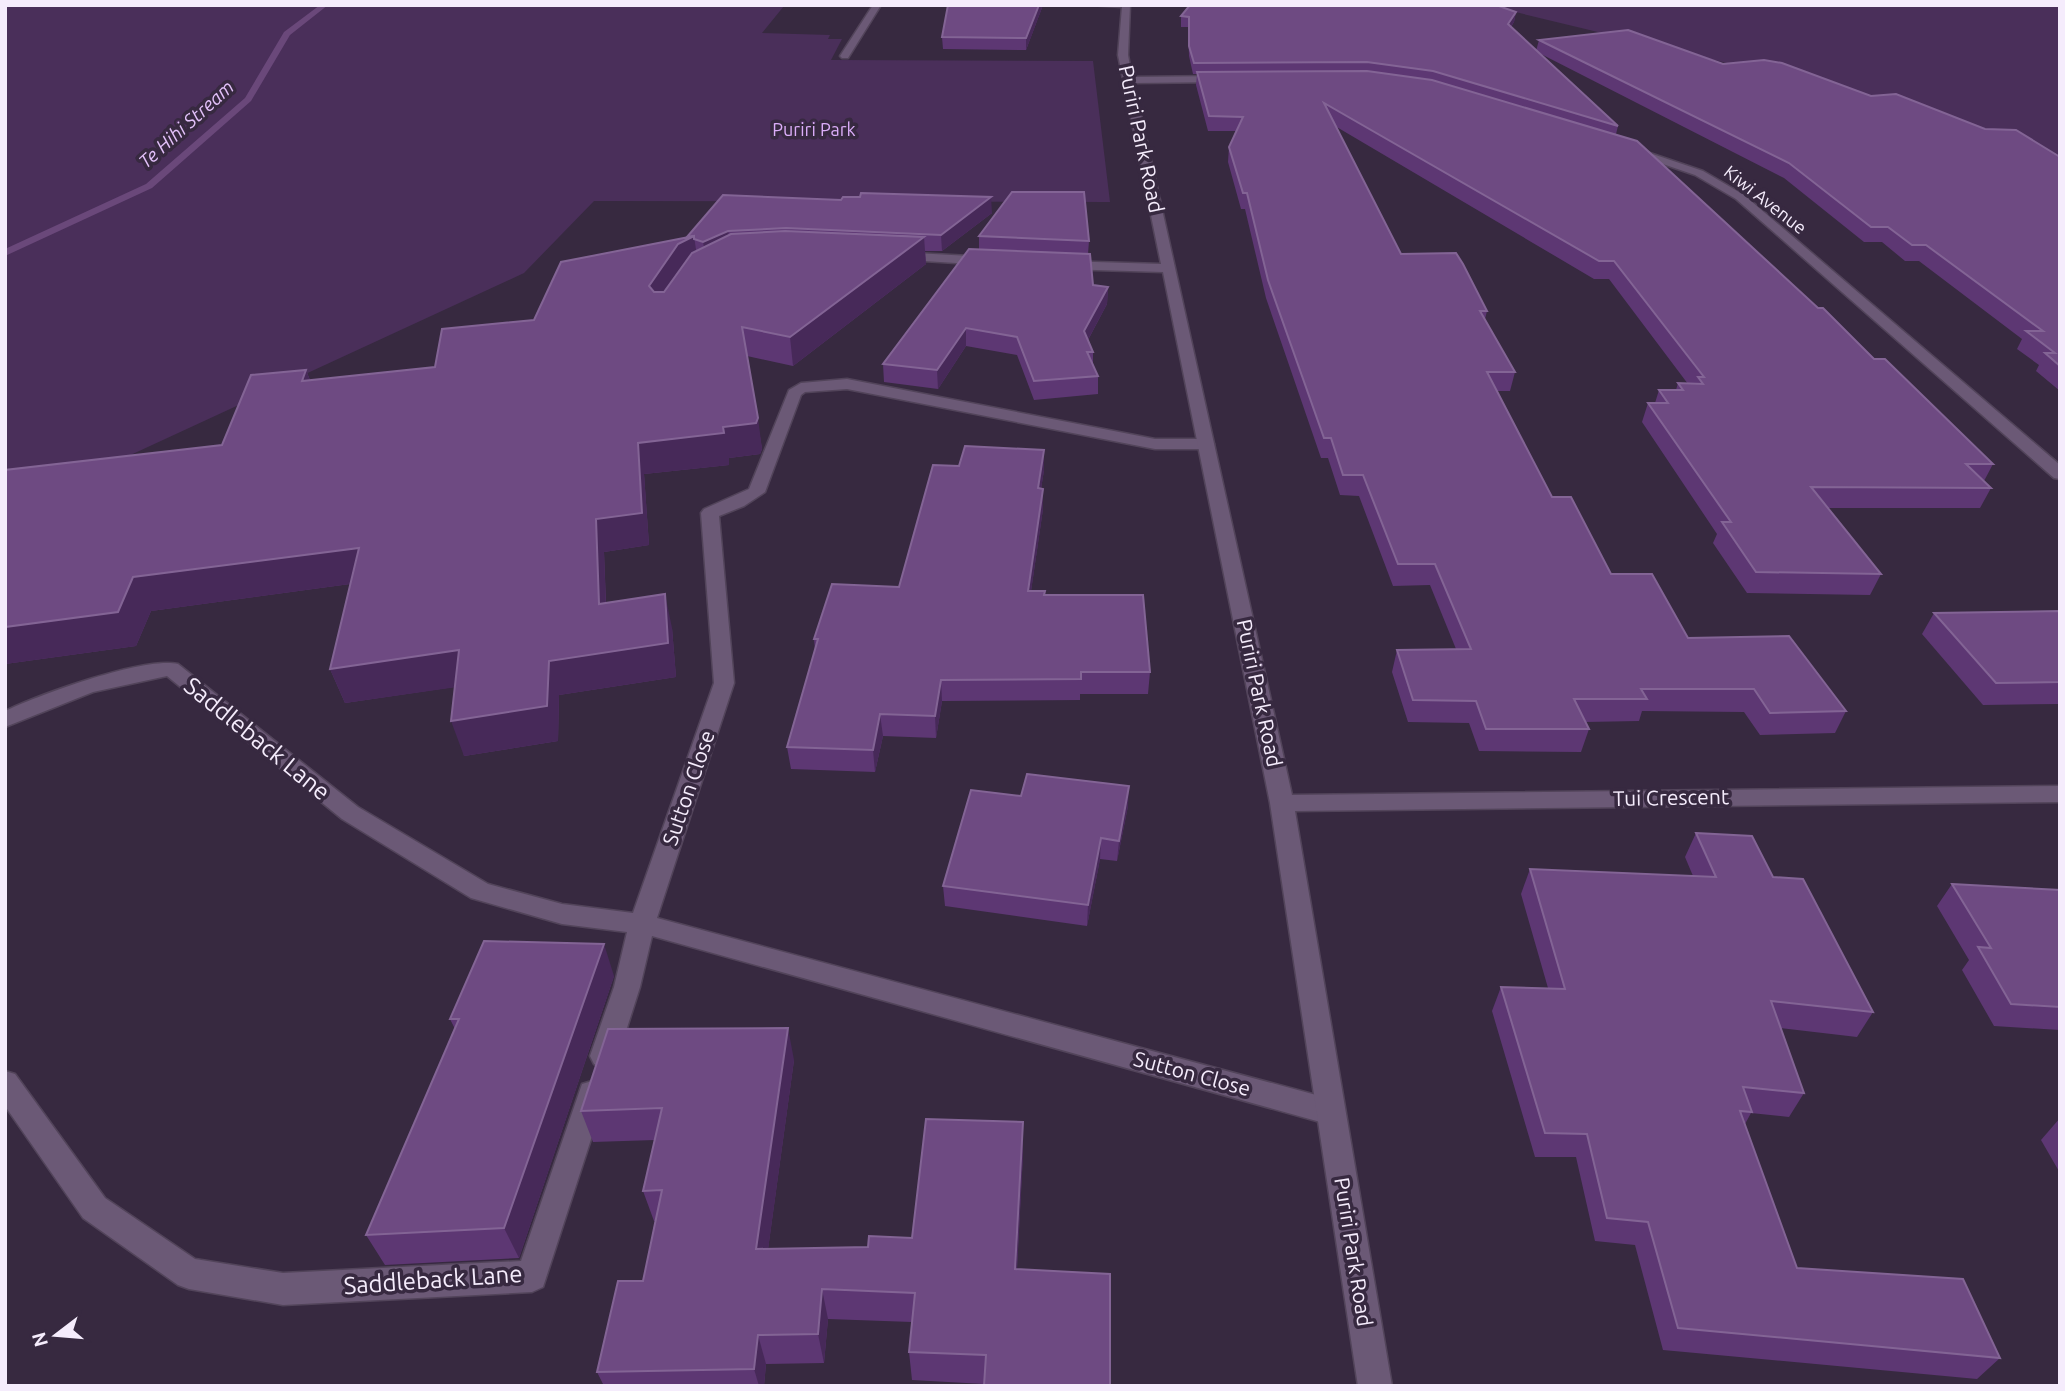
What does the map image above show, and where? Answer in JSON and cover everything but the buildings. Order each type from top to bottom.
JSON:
[{"type":"street","points":[[845,56],[877,5]]},
{"type":"street","points":[[1093,5],[1126,5]]},
{"type":"street","name":"Puriri Park Road","points":[[1126,5],[1123,55],[1282,803],[1375,1386]]},
{"type":"street","points":[[1129,80],[1235,79]]},
{"type":"street","name":"Kiwi Avenue","points":[[1614,144],[1699,173],[1740,197],[2060,474]]},
{"type":"street","points":[[884,256],[1007,262]]},
{"type":"street","points":[[1048,264],[1168,268]]},
{"type":"street","name":"Sutton Close","points":[[1206,444],[1155,444],[847,384],[801,388],[794,393],[756,492],[710,513],[724,683],[642,923],[1331,1112]]},
{"type":"street","name":"Saddleback Lane","points":[[5,720],[96,684],[139,673],[171,669],[349,813],[480,891],[562,914],[642,923],[627,987],[532,1276],[283,1289],[189,1274],[94,1208],[5,1083]]},
{"type":"street","name":"Tui Crescent","points":[[1282,803],[2060,794]]},
{"type":"green space","name":"Puriri Park","points":[[5,5],[799,5],[784,6],[762,33],[830,35],[828,39],[842,39],[831,60],[1093,61],[1110,202],[594,201],[524,273],[5,513]]},
{"type":"green space","points":[[1486,5],[2060,5],[2060,162],[1831,88]]},
{"type":"waterway","name":"Te Hihi Stream","points":[[5,253],[149,186],[248,99],[287,34],[325,5]]}]
